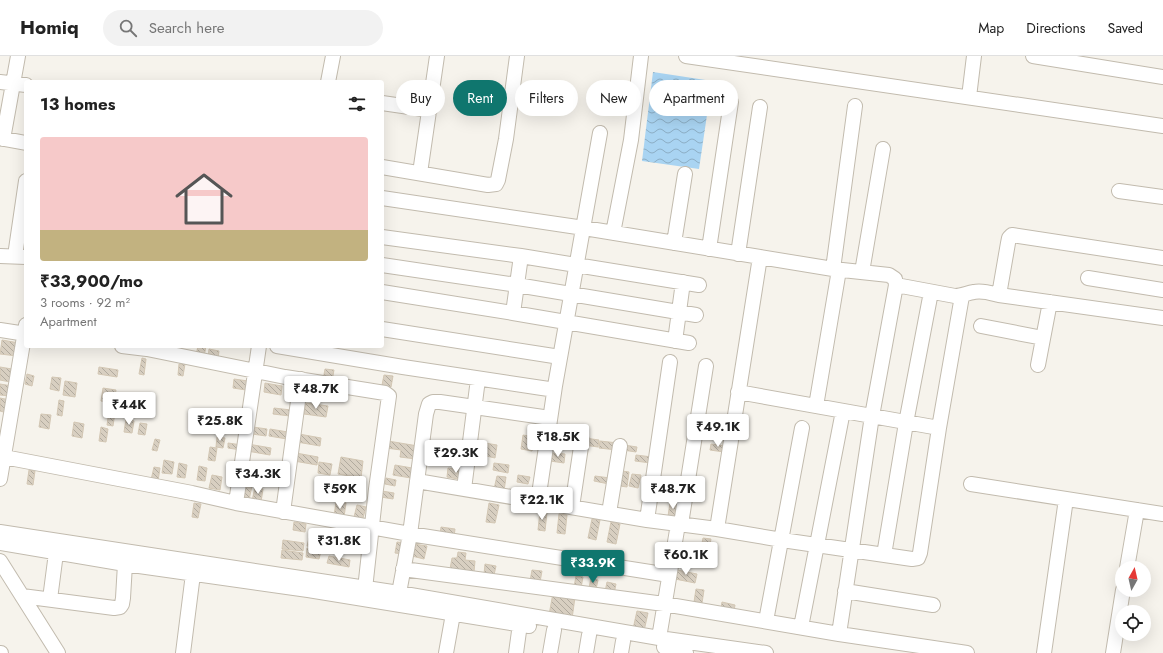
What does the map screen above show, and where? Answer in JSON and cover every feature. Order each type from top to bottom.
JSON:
[{"type":"street","points":[[18,56],[2,138],[24,142]]},
{"type":"street","points":[[328,80],[333,56]]},
{"type":"street","points":[[434,80],[437,56]]},
{"type":"street","points":[[384,167],[488,185],[496,184],[506,139],[517,56]]},
{"type":"street","points":[[613,233],[631,140],[641,56]]},
{"type":"street","points":[[686,56],[1163,126]]},
{"type":"street","points":[[969,98],[974,56]]},
{"type":"street","points":[[1032,56],[1163,76]]},
{"type":"street","points":[[384,103],[396,105]]},
{"type":"street","points":[[816,406],[836,269],[855,106]]},
{"type":"street","points":[[738,254],[760,107]]},
{"type":"street","points":[[420,173],[429,116]]},
{"type":"street","points":[[709,249],[728,116]]},
{"type":"street","points":[[538,501],[555,386],[600,133]]},
{"type":"street","points":[[862,272],[883,150]]},
{"type":"street","points":[[674,243],[685,174]]},
{"type":"street","points":[[1119,191],[1163,197]]},
{"type":"street","points":[[384,198],[584,228],[836,269],[889,275],[895,279],[896,285],[872,416],[839,634]]},
{"type":"street","points":[[0,256],[20,257],[24,206]]},
{"type":"street","points":[[999,295],[1009,238],[1012,236],[1163,258]]},
{"type":"street","points":[[384,237],[521,256],[699,285]]},
{"type":"street","points":[[513,313],[521,256]]},
{"type":"street","points":[[717,529],[760,257]]},
{"type":"street","points":[[384,265],[517,285],[696,315]]},
{"type":"street","points":[[1088,278],[1163,290]]},
{"type":"street","points":[[384,292],[682,342],[679,312],[683,282]]},
{"type":"street","points":[[896,285],[955,296],[962,296],[976,291],[1163,318]]},
{"type":"street","points":[[884,555],[906,423],[931,292]]},
{"type":"street","points":[[417,481],[647,520],[717,529],[912,559],[918,558],[962,296]]},
{"type":"street","points":[[1038,365],[1050,302]]},
{"type":"street","points":[[980,326],[1043,338]]},
{"type":"street","points":[[384,329],[560,357]]},
{"type":"street","points":[[0,330],[24,331]]},
{"type":"street","points":[[0,479],[24,342]]},
{"type":"street","points":[[147,348],[302,380],[385,393],[389,396],[365,589]]},
{"type":"street","points":[[236,503],[259,348]]},
{"type":"street","points":[[289,348],[478,379],[549,389],[555,386]]},
{"type":"street","points":[[647,520],[670,362]]},
{"type":"street","points":[[657,646],[669,575],[680,524],[706,366]]},
{"type":"street","points":[[464,489],[478,379]]},
{"type":"street","points":[[283,512],[302,380]]},
{"type":"street","points":[[738,392],[939,428]]},
{"type":"street","points":[[399,594],[410,534],[426,414],[429,404],[433,402],[440,402],[550,418]]},
{"type":"street","points":[[801,627],[843,411]]},
{"type":"street","points":[[766,621],[802,428]]},
{"type":"street","points":[[572,507],[582,440]]},
{"type":"street","points":[[608,513],[620,446]]},
{"type":"street","points":[[4,457],[283,512],[372,526],[410,534],[669,575]]},
{"type":"street","points":[[971,484],[1163,514]]},
{"type":"street","points":[[1044,653],[1066,499]]},
{"type":"street","points":[[1128,561],[1137,510]]},
{"type":"street","points":[[0,532],[399,594],[686,653]]},
{"type":"street","points":[[0,543],[125,564],[308,590],[589,635],[622,647],[657,646],[766,653]]},
{"type":"street","points":[[50,599],[56,553]]},
{"type":"street","points":[[0,561],[58,653]]},
{"type":"street","points":[[22,596],[120,607],[123,598],[125,564]]},
{"type":"street","points":[[403,569],[664,604],[839,634],[967,653]]},
{"type":"street","points":[[183,653],[193,574]]},
{"type":"street","points":[[845,592],[933,606]]},
{"type":"street","points":[[1113,653],[1123,597]]},
{"type":"street","points":[[446,653],[452,614]]},
{"type":"street","points":[[516,653],[520,624]]},
{"type":"street","points":[[550,653],[554,630]]},
{"type":"street","points":[[586,653],[589,635]]},
{"type":"water","points":[[653,72],[705,80],[652,80]]},
{"type":"water","points":[[649,104],[649,116],[707,116],[699,169],[642,161]]},
{"type":"building","points":[[2,340],[19,343],[17,356],[0,354]]},
{"type":"building","points":[[198,348],[206,348],[204,357],[196,355]]},
{"type":"building","points":[[209,349],[219,351],[218,359],[208,358]]},
{"type":"building","points":[[142,358],[146,359],[144,375],[139,374]]},
{"type":"building","points":[[179,364],[185,364],[183,376],[178,375]]},
{"type":"building","points":[[0,367],[12,369],[10,382],[0,380]]},
{"type":"building","points":[[99,367],[118,370],[117,377],[98,374]]},
{"type":"building","points":[[325,369],[334,370],[332,381],[323,380]]},
{"type":"building","points":[[27,374],[34,376],[32,386],[25,384]]},
{"type":"building","points":[[384,375],[393,376],[391,387],[382,385]]},
{"type":"building","points":[[52,377],[61,378],[59,391],[50,389]]},
{"type":"building","points":[[234,379],[248,381],[246,390],[233,388]]},
{"type":"building","points":[[65,381],[77,383],[75,397],[63,395]]},
{"type":"building","points":[[265,383],[282,386],[281,395],[264,392]]},
{"type":"building","points":[[0,384],[12,386],[10,396],[0,395]]},
{"type":"building","points":[[103,388],[116,390],[114,404],[101,401]]},
{"type":"building","points":[[0,398],[10,400],[7,413],[0,411]]},
{"type":"building","points":[[59,400],[64,401],[62,416],[57,415]]},
{"type":"building","points":[[306,403],[328,406],[326,417],[304,414]]},
{"type":"building","points":[[274,408],[291,410],[290,416],[273,414]]},
{"type":"building","points":[[109,411],[115,412],[113,426],[107,425]]},
{"type":"building","points":[[41,414],[51,415],[49,429],[39,427]]},
{"type":"building","points":[[126,419],[134,421],[132,433],[124,432]]},
{"type":"building","points":[[74,422],[84,424],[82,438],[72,436]]},
{"type":"building","points":[[140,423],[147,424],[145,435],[138,434]]},
{"type":"building","points":[[101,427],[108,429],[106,442],[99,441]]},
{"type":"building","points":[[253,427],[267,429],[266,436],[252,434]]},
{"type":"building","points":[[270,429],[288,432],[287,439],[269,436]]},
{"type":"building","points":[[299,434],[321,438],[320,446],[297,442]]},
{"type":"building","points":[[523,435],[534,437],[532,451],[521,449]]},
{"type":"building","points":[[217,437],[225,438],[223,448],[216,447]]},
{"type":"building","points":[[565,438],[578,440],[577,446],[564,445]]},
{"type":"building","points":[[585,438],[599,440],[598,447],[584,445]]},
{"type":"building","points":[[155,439],[160,440],[157,451],[152,450]]},
{"type":"building","points":[[388,441],[418,446],[416,459],[400,457],[401,450],[386,448]]},
{"type":"building","points":[[600,441],[618,443],[617,450],[599,448]]},
{"type":"building","points":[[228,443],[242,445],[241,450],[228,448]]},
{"type":"building","points":[[425,443],[446,445],[444,464],[423,461]]},
{"type":"building","points":[[485,443],[497,445],[495,458],[482,455]]},
{"type":"building","points":[[248,444],[271,448],[270,455],[247,451]]},
{"type":"building","points":[[711,444],[725,446],[724,452],[710,450]]},
{"type":"building","points":[[624,445],[637,447],[636,452],[623,450]]},
{"type":"building","points":[[210,447],[217,448],[215,461],[208,460]]},
{"type":"building","points":[[296,453],[318,457],[317,465],[294,461]]},
{"type":"building","points":[[551,453],[565,454],[564,463],[550,461]]},
{"type":"building","points":[[636,455],[652,457],[651,463],[635,461]]},
{"type":"building","points":[[341,457],[363,461],[361,478],[338,474]]},
{"type":"building","points":[[164,460],[174,462],[172,474],[162,473]]},
{"type":"building","points":[[319,462],[332,464],[330,475],[318,473]]},
{"type":"building","points":[[179,463],[187,465],[185,478],[177,477]]},
{"type":"building","points":[[494,463],[509,465],[508,473],[493,470]]},
{"type":"building","points":[[395,465],[412,468],[411,478],[393,475]]},
{"type":"building","points":[[199,466],[207,468],[205,481],[197,480]]},
{"type":"building","points":[[154,467],[160,468],[158,481],[151,480]]},
{"type":"building","points":[[268,467],[284,469],[283,476],[267,473]]},
{"type":"building","points":[[448,468],[465,471],[463,480],[447,477]]},
{"type":"building","points":[[29,470],[35,471],[33,485],[27,484]]},
{"type":"building","points":[[622,471],[629,472],[627,487],[620,486]]},
{"type":"building","points":[[244,472],[253,473],[252,481],[243,480]]},
{"type":"building","points":[[255,474],[270,477],[269,484],[254,481]]},
{"type":"building","points":[[632,474],[641,475],[638,488],[629,486]]},
{"type":"building","points":[[212,475],[222,477],[220,490],[209,488]]},
{"type":"building","points":[[518,475],[530,477],[528,484],[517,482]]},
{"type":"building","points":[[497,476],[506,477],[504,491],[494,489]]},
{"type":"building","points":[[595,476],[610,478],[609,484],[594,481]]},
{"type":"building","points":[[386,478],[396,480],[395,486],[385,484]]},
{"type":"building","points":[[672,480],[684,482],[683,488],[670,485]]},
{"type":"building","points":[[242,485],[252,486],[249,500],[240,498]]},
{"type":"building","points":[[339,486],[350,487],[349,496],[338,495]]},
{"type":"building","points":[[255,487],[263,489],[261,502],[252,501]]},
{"type":"building","points":[[669,488],[684,491],[681,504],[666,501]]},
{"type":"building","points":[[382,491],[394,493],[393,499],[381,497]]},
{"type":"building","points":[[336,502],[346,503],[344,517],[334,516]]},
{"type":"building","points":[[194,503],[201,504],[198,518],[192,517]]},
{"type":"building","points":[[489,503],[499,505],[495,523],[486,522]]},
{"type":"building","points":[[670,503],[678,505],[676,517],[668,516]]},
{"type":"building","points":[[357,505],[366,507],[363,518],[354,517]]},
{"type":"building","points":[[540,511],[547,512],[545,531],[538,530]]},
{"type":"building","points":[[559,514],[567,515],[565,534],[557,533]]},
{"type":"building","points":[[592,519],[600,520],[596,540],[588,538]]},
{"type":"building","points":[[294,522],[306,524],[305,532],[293,530]]},
{"type":"building","points":[[611,522],[620,524],[616,544],[607,542]]},
{"type":"building","points":[[441,527],[455,529],[454,537],[440,535]]},
{"type":"building","points":[[330,528],[343,531],[341,544],[328,541]]},
{"type":"building","points":[[309,538],[324,541],[323,549],[307,546]]},
{"type":"building","points":[[703,538],[711,539],[707,560],[699,558]]},
{"type":"building","points":[[283,540],[304,543],[303,551],[282,549]]},
{"type":"building","points":[[397,542],[405,543],[403,554],[395,553]]},
{"type":"building","points":[[414,544],[427,546],[424,559],[412,556]]},
{"type":"building","points":[[307,548],[321,551],[319,559],[306,557]]},
{"type":"building","points":[[282,550],[303,553],[302,560],[281,558]]},
{"type":"building","points":[[458,552],[466,553],[465,560],[475,561],[474,572],[450,569],[452,558],[457,558]]},
{"type":"building","points":[[329,556],[350,560],[349,567],[327,563]]},
{"type":"building","points":[[485,564],[496,566],[494,575],[484,574]]},
{"type":"building","points":[[532,570],[542,571],[540,582],[530,581]]},
{"type":"building","points":[[677,570],[697,574],[695,583],[675,579]]},
{"type":"building","points":[[576,576],[583,577],[581,588],[574,587]]},
{"type":"building","points":[[591,578],[598,580],[596,589],[589,588]]},
{"type":"building","points":[[607,582],[616,584],[614,594],[605,592]]},
{"type":"building","points":[[696,589],[704,590],[702,603],[694,602]]},
{"type":"building","points":[[553,593],[575,597],[572,619],[549,615]]},
{"type":"building","points":[[722,602],[735,605],[734,611],[721,608]]},
{"type":"building","points":[[637,611],[648,613],[644,631],[633,629]]}]
